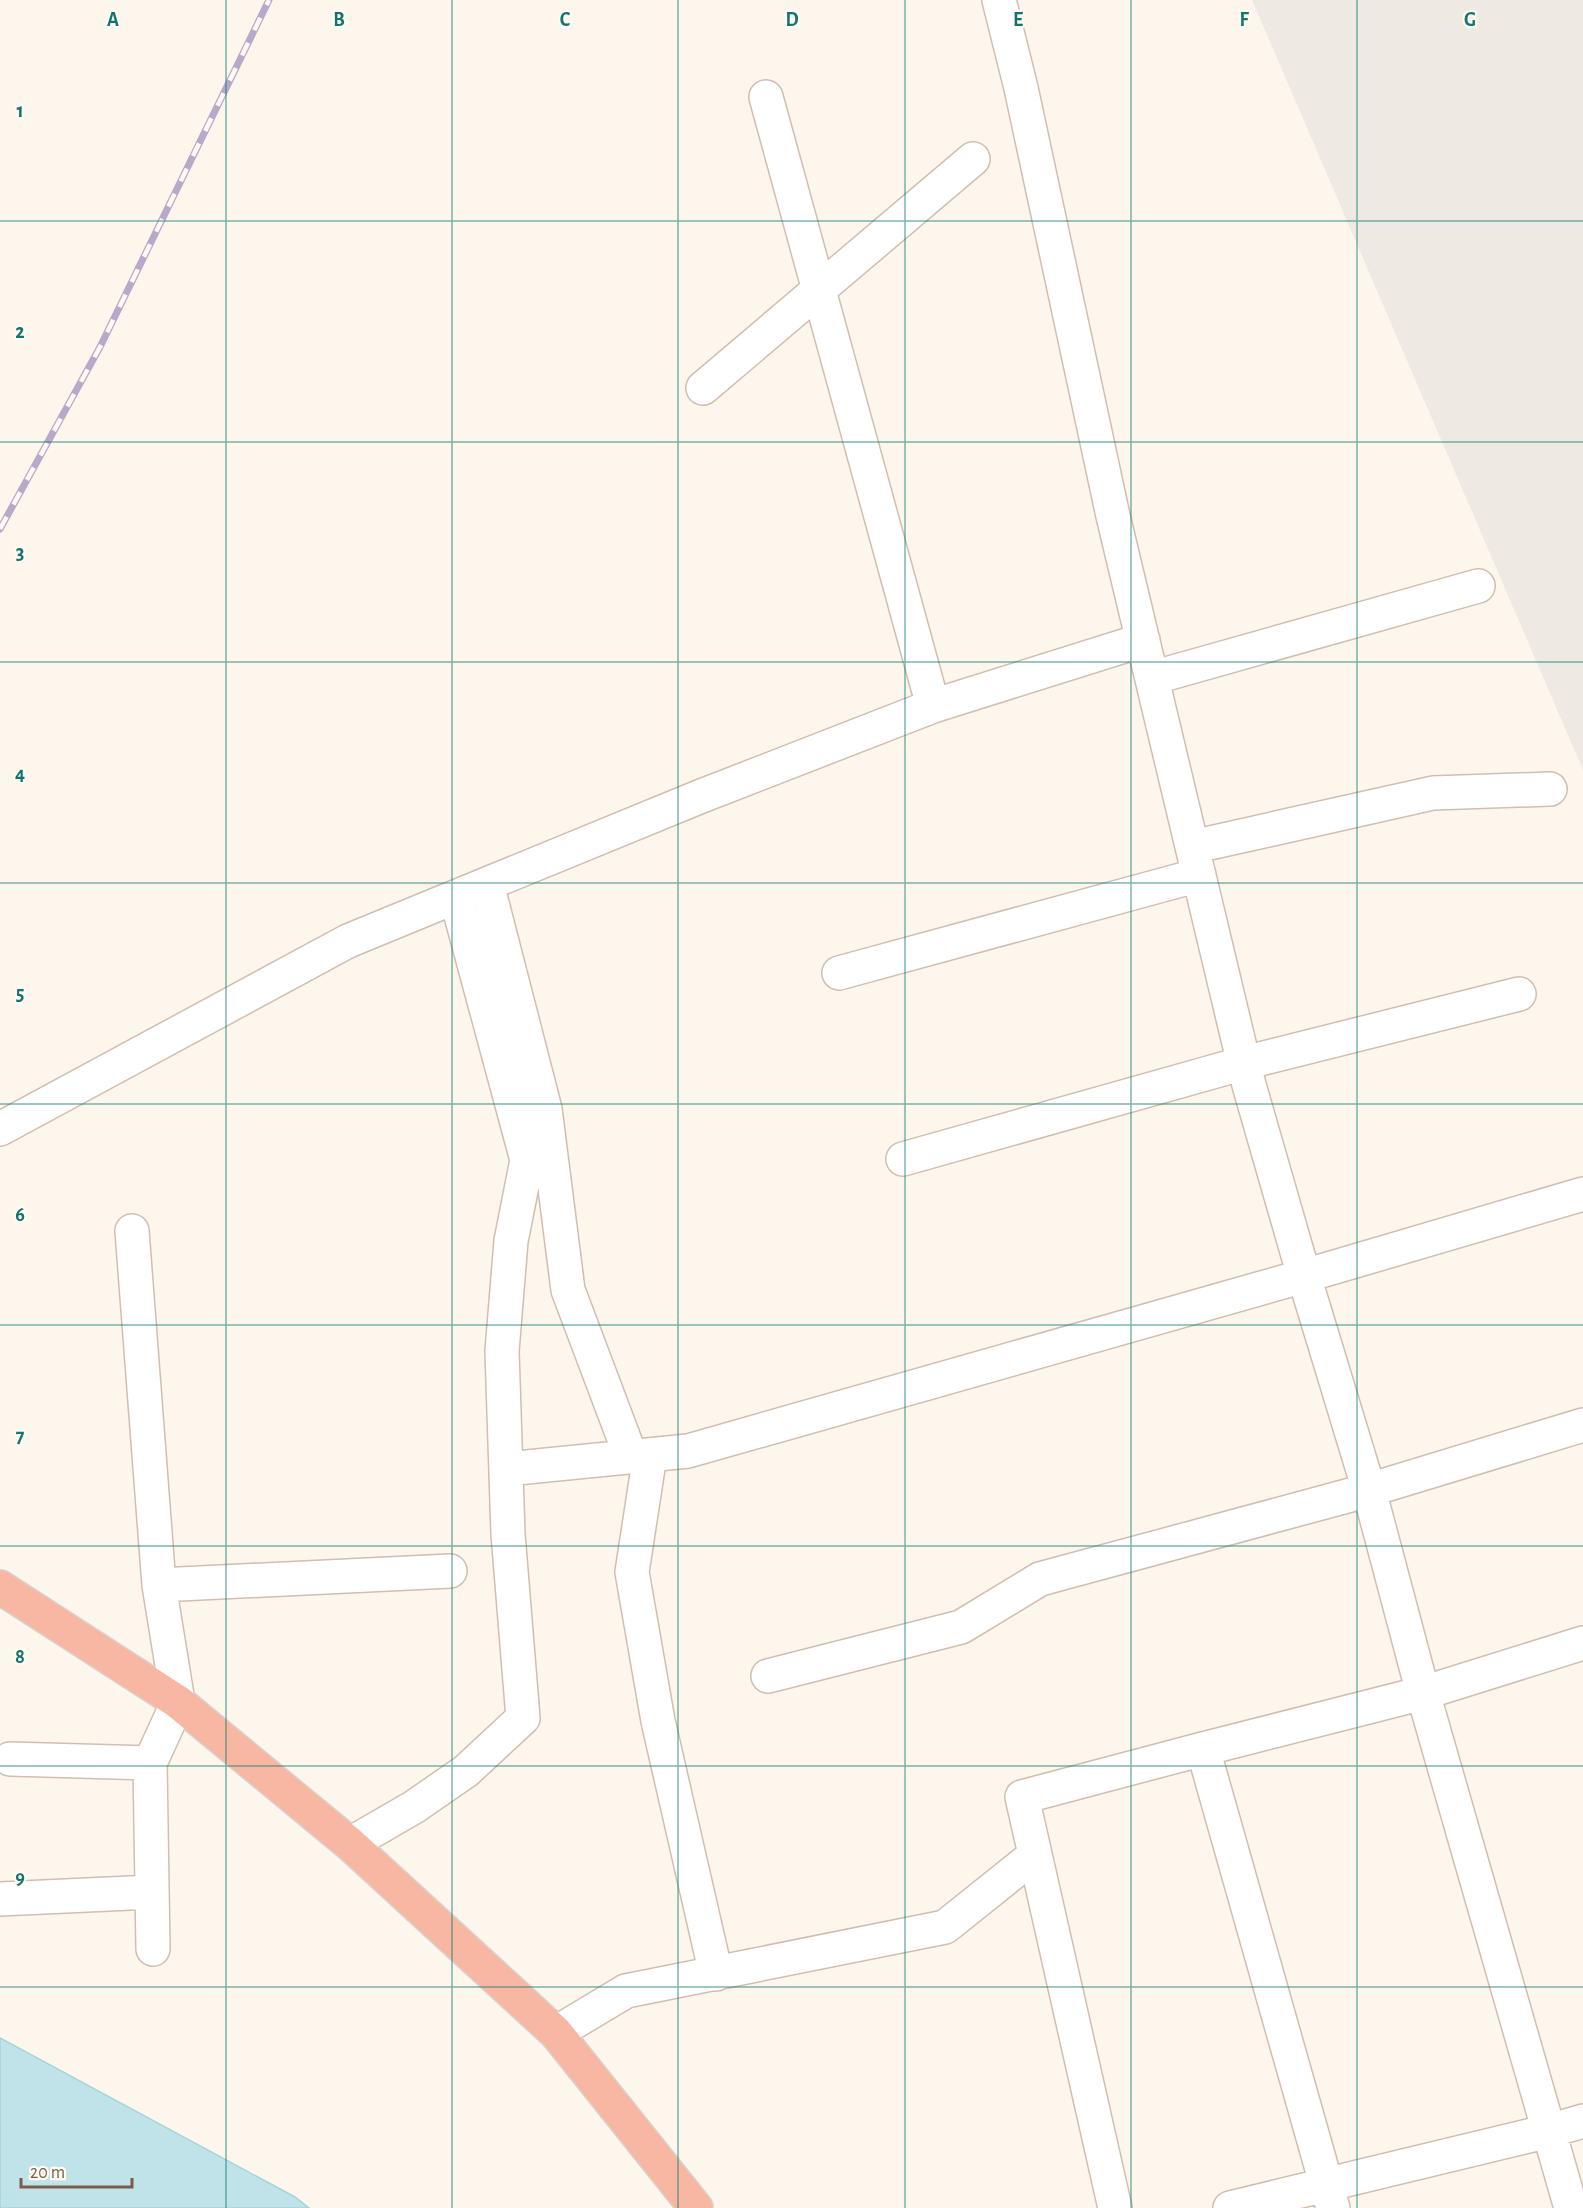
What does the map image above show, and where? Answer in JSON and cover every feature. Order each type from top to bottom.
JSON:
[{"type":"highway","points":[[0,1587],[178,1702],[350,1844],[556,2033],[696,2208]]},
{"type":"street","points":[[999,0],[1021,88],[1113,516],[1244,1063],[1304,1276],[1369,1490],[1423,1693],[1571,2208]]},
{"type":"street","points":[[766,97],[933,706]]},
{"type":"street","points":[[703,388],[973,159]]},
{"type":"street","points":[[1152,678],[1478,586]]},
{"type":"street","points":[[0,1129],[348,940],[699,797],[933,706],[1143,640]]},
{"type":"street","points":[[839,973],[1195,861],[1433,793],[1550,789]]},
{"type":"street","points":[[487,884],[546,1109],[568,1290],[641,1456],[632,1572],[658,1721],[716,1974]]},
{"type":"street","points":[[350,1844],[414,1807],[466,1771],[523,1718],[508,1534],[502,1351],[511,1241],[527,1160],[456,897]]},
{"type":"street","points":[[903,1159],[1244,1063],[1519,994]]},
{"type":"street","points":[[506,1469],[688,1451],[1304,1276],[1583,1194]]},
{"type":"street","points":[[132,1231],[159,1585],[178,1702],[150,1763],[153,1949]]},
{"type":"street","points":[[768,1676],[961,1627],[1041,1579],[1369,1490],[1583,1425]]},
{"type":"street","points":[[159,1585],[450,1570]]},
{"type":"street","points":[[1115,2208],[1022,1797],[1423,1693],[1583,1642]]},
{"type":"street","points":[[1203,1749],[1330,2197]]},
{"type":"street","points":[[10,1760],[150,1763]]},
{"type":"street","points":[[556,2033],[626,1992],[945,1927],[1035,1856]]},
{"type":"street","points":[[0,1899],[152,1892]]},
{"type":"street","points":[[1230,2208],[1330,2197],[1583,2121]]},
{"type":"shaded area","points":[[1252,0],[1583,0],[1583,770]]},
{"type":"water","points":[[0,2038],[295,2197],[309,2208],[0,2208]]},
{"type":"railway","points":[[0,529],[100,347],[269,0]]}]
